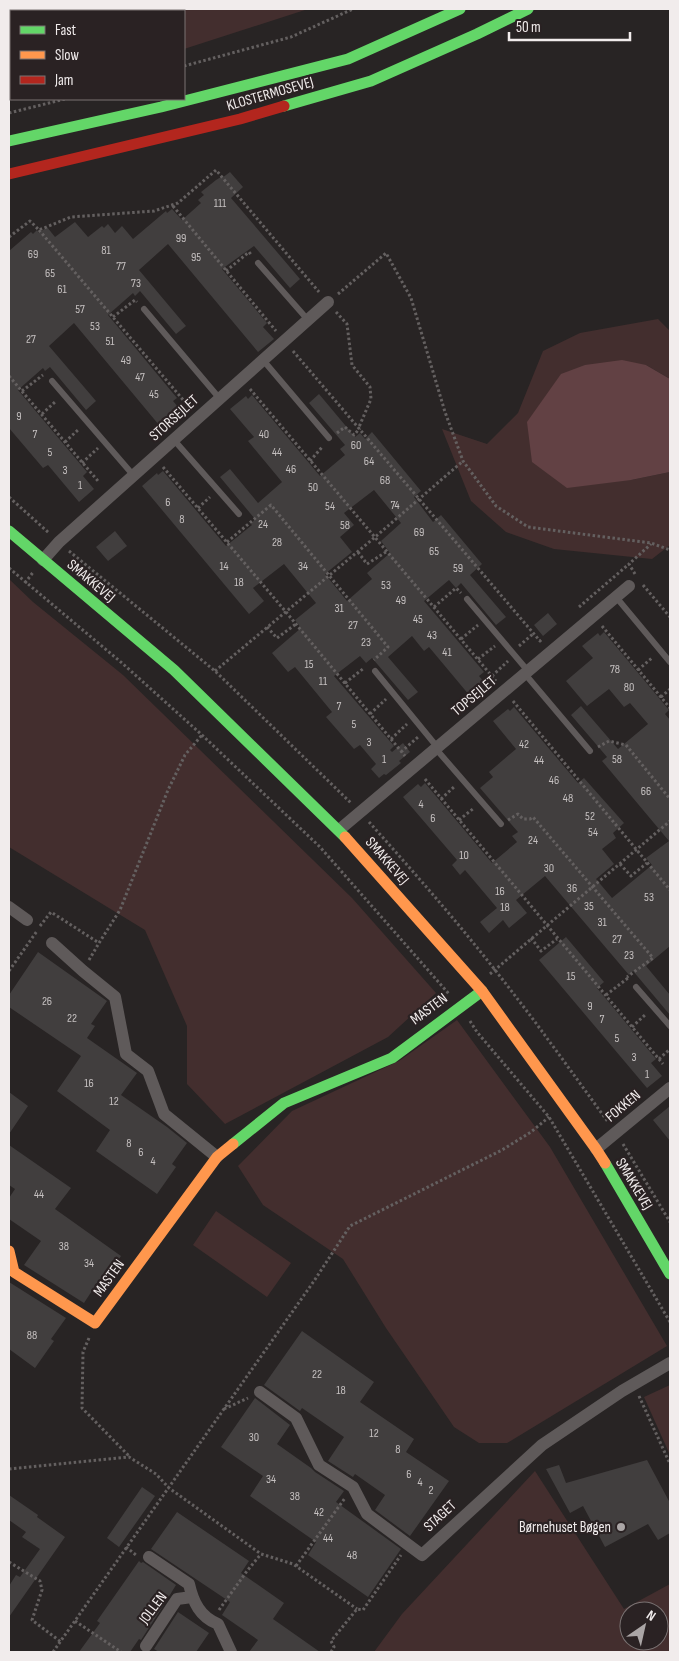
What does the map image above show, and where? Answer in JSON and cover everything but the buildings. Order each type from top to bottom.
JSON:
[{"type":"street","name":"KLOSTERMOSEVEJ","points":[[9,141],[161,107],[348,59],[460,9]]},
{"type":"street","name":"KLOSTERMOSEVEJ","points":[[9,174],[240,119],[371,81],[528,9]]},
{"type":"street","name":"STORSEJLET","points":[[43,560],[59,542],[328,302]]},
{"type":"street","name":"SMAKKEVEJ","points":[[9,531],[174,670],[339,830],[482,991],[596,1149],[670,1274]]},
{"type":"street","name":"TOPSEJLET","points":[[339,830],[616,597],[635,584]]},
{"type":"street","points":[[9,907],[27,920]]},
{"type":"street","points":[[52,943],[83,972],[115,996],[126,1054],[148,1071],[164,1114],[217,1157]]},
{"type":"street","name":"MASTEN","points":[[95,1323],[217,1157],[284,1103],[392,1058],[482,991]]},
{"type":"street","name":"FOKKEN","points":[[596,1149],[670,1088]]},
{"type":"street","points":[[9,1252],[14,1272],[95,1323]]},
{"type":"street","name":"STAGET","points":[[260,1392],[296,1418],[320,1465],[353,1488],[367,1514],[422,1555],[542,1445],[634,1384],[670,1363]]},
{"type":"street","name":"JOLLEN","points":[[149,1557],[188,1584],[201,1614],[218,1624],[230,1652]]},
{"type":"street","name":"JOLLEN","points":[[146,1646],[177,1599],[192,1597]]},
{"type":"lane","points":[[258,263],[308,320]]},
{"type":"lane","points":[[144,309],[220,399]]},
{"type":"lane","points":[[263,360],[330,438]]},
{"type":"lane","points":[[52,380],[134,476]]},
{"type":"lane","points":[[174,440],[239,514]]},
{"type":"lane","points":[[616,597],[670,662]]},
{"type":"lane","points":[[467,599],[590,751]]},
{"type":"lane","points":[[375,672],[414,718],[462,780],[502,824]]},
{"type":"lane","points":[[636,987],[670,1026]]},
{"type":"path","points":[[185,66],[291,37],[353,9]]},
{"type":"path","points":[[9,113],[57,100]]},
{"type":"path","points":[[39,230],[71,218],[134,214],[173,206],[216,170],[347,324],[352,365],[370,387],[371,399],[359,427]]},
{"type":"path","points":[[173,206],[540,641],[548,634]]},
{"type":"path","points":[[9,237],[30,221],[198,418]]},
{"type":"path","points":[[226,271],[249,252],[258,263]]},
{"type":"path","points":[[328,302],[386,253],[412,298],[446,412],[464,461],[496,506],[528,527],[651,543],[670,550]]},
{"type":"path","points":[[113,317],[135,300],[144,309]]},
{"type":"path","points":[[22,391],[45,374],[52,380]]},
{"type":"path","points":[[9,376],[98,481]]},
{"type":"path","points":[[242,379],[670,890]]},
{"type":"path","points":[[42,414],[64,394]]},
{"type":"path","points":[[65,442],[87,422]]},
{"type":"path","points":[[82,463],[105,442]]},
{"type":"path","points":[[154,457],[405,756]]},
{"type":"path","points":[[215,671],[464,461]]},
{"type":"path","points":[[198,508],[219,490]]},
{"type":"path","points":[[227,542],[271,505],[388,648],[345,683]]},
{"type":"path","points":[[577,609],[651,543]]},
{"type":"path","points":[[358,552],[367,564],[386,552]]},
{"type":"path","points":[[629,564],[635,575],[635,584],[670,616]]},
{"type":"path","points":[[9,568],[122,663],[202,735],[320,847],[460,1006],[477,1032],[549,1118],[670,1322]]},
{"type":"path","points":[[434,607],[456,588],[467,599]]},
{"type":"path","points":[[594,616],[670,708]]},
{"type":"path","points":[[461,639],[484,620]]},
{"type":"path","points":[[267,627],[277,638],[296,624]]},
{"type":"path","points":[[492,676],[534,633]]},
{"type":"path","points":[[478,659],[502,640]]},
{"type":"path","points":[[638,670],[661,651]]},
{"type":"path","points":[[661,697],[670,689]]},
{"type":"path","points":[[370,714],[393,693]]},
{"type":"path","points":[[391,739],[414,718]]},
{"type":"path","points":[[401,752],[424,731]]},
{"type":"path","points":[[9,971],[51,912],[99,943],[120,910],[168,790],[185,755],[202,735]]},
{"type":"path","points":[[590,751],[609,741],[626,746],[670,799]]},
{"type":"path","points":[[425,779],[663,1064]]},
{"type":"path","points":[[441,799],[462,780]]},
{"type":"path","points":[[459,820],[482,802]]},
{"type":"path","points":[[502,824],[518,814],[523,819],[530,820],[533,816],[653,958],[627,977],[606,996]]},
{"type":"path","points":[[495,970],[670,821]]},
{"type":"path","points":[[620,864],[631,876],[647,863]]},
{"type":"path","points":[[27,920],[52,943]]},
{"type":"path","points":[[531,938],[540,952],[557,938]]},
{"type":"path","points":[[627,977],[636,987]]},
{"type":"path","points":[[632,1026],[653,1007]]},
{"type":"path","points":[[659,1059],[670,1049]]},
{"type":"path","points":[[53,1652],[314,1281],[350,1226],[502,1150],[549,1118]]},
{"type":"path","points":[[95,1323],[83,1352],[82,1408],[129,1457],[156,1474],[169,1488],[261,1554],[293,1564],[356,1609],[362,1610],[409,1544]]},
{"type":"path","points":[[634,1384],[670,1464]]},
{"type":"path","points":[[222,1410],[260,1392]]},
{"type":"path","points":[[9,1469],[129,1457]]},
{"type":"path","points":[[296,1566],[353,1488]]},
{"type":"path","points":[[211,1621],[261,1554]]},
{"type":"path","points":[[9,1562],[40,1581],[42,1590],[32,1620],[61,1642]]},
{"type":"path","points":[[332,1652],[334,1647],[331,1641],[356,1609]]},
{"type":"path","points":[[75,1621],[121,1652]]},
{"type":"shaded area","points":[[308,9],[185,49],[185,10],[91,10]]},
{"type":"shaded area","points":[[658,319],[670,331],[670,379],[646,365],[631,480],[670,472],[670,545],[652,559],[554,549],[506,532],[471,501],[442,429],[487,444],[518,413],[543,351],[580,333]]},
{"type":"shaded area","points":[[622,360],[646,365],[670,379],[670,472],[631,480],[567,488],[532,462],[527,422],[561,374],[585,365]]},
{"type":"shaded area","points":[[9,579],[33,602],[123,675],[352,898],[436,993],[388,1037],[225,1124],[187,1084],[187,1026],[145,930],[9,847]]},
{"type":"shaded area","points":[[457,1020],[550,1147],[667,1346],[507,1443],[479,1443],[454,1427],[386,1328],[343,1259],[263,1205],[238,1166],[292,1111],[399,1061]]},
{"type":"shaded area","points":[[216,1211],[291,1263],[267,1297],[193,1245]]},
{"type":"shaded area","points":[[670,1385],[670,1455],[644,1397]]},
{"type":"shaded area","points":[[535,1471],[619,1601],[619,1651],[669,1651],[669,1601],[639,1601],[670,1584],[670,1652],[374,1652],[402,1614]]},
{"type":"traffic: fast","points":[[9,141],[161,107],[348,59],[460,9]]},
{"type":"traffic: fast","points":[[284,106],[371,81],[528,9]]},
{"type":"traffic: fast","points":[[9,531],[174,670],[345,837]]},
{"type":"traffic: fast","points":[[233,1144],[284,1103],[392,1058],[482,991]]},
{"type":"traffic: fast","points":[[605,1163],[670,1274]]},
{"type":"traffic: slow","points":[[345,837],[482,991],[605,1163]]},
{"type":"traffic: slow","points":[[9,1251],[14,1272],[95,1323],[217,1157],[233,1144]]},
{"type":"traffic: jam","points":[[9,174],[240,119],[284,106]]},
{"type":"place","name":"Børnehuset Bøgen","points":[[621,1527]]}]
